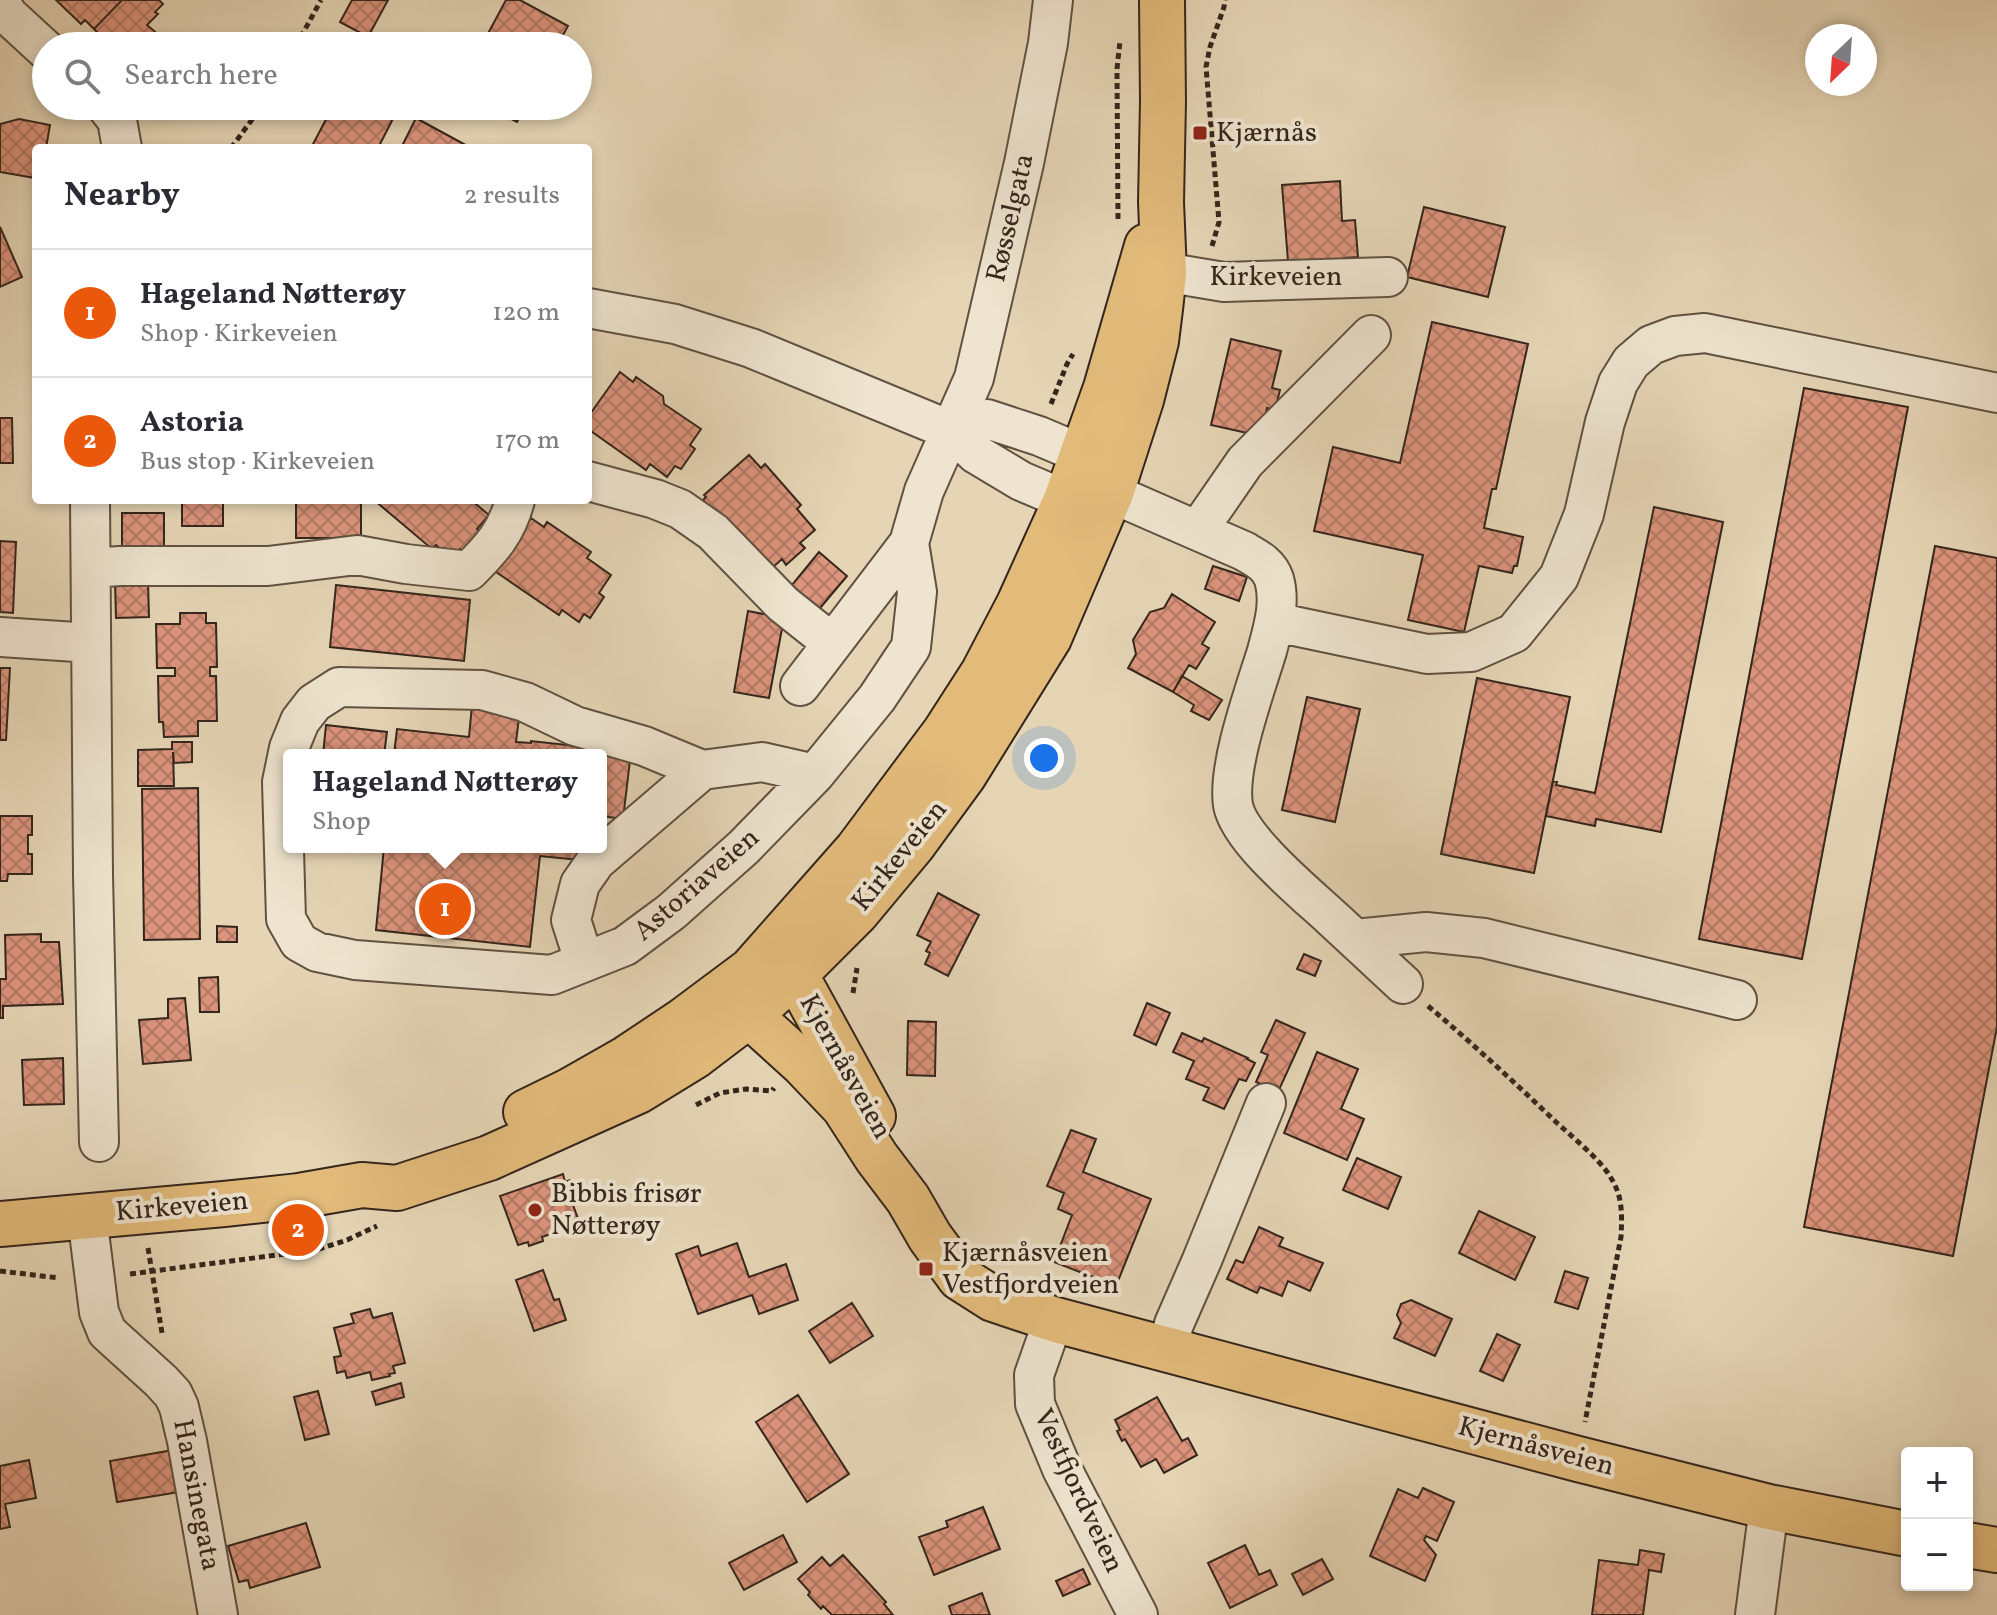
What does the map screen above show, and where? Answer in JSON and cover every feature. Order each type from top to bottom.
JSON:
[{"type":"main road","name":"Kirkeveien","points":[[362,1185],[388,1166],[477,1135],[569,1091],[684,1020],[771,974],[857,912],[912,846],[964,775],[1049,638],[1111,493],[1141,400],[1156,341],[1152,270],[1161,202],[1162,0]]},
{"type":"main road","name":"Kirkeveien","points":[[0,1224],[299,1196],[362,1185],[397,1188],[489,1158],[638,1091],[695,1056],[749,1015],[771,974],[857,850],[945,732],[983,673],[1019,604],[1066,500],[1152,270]]},
{"type":"main road","name":"Kjernåsveien","points":[[771,974],[805,992],[892,1151],[908,1199]]},
{"type":"main road","name":"Kjernåsveien","points":[[749,1015],[844,1107],[960,1278],[993,1299],[1056,1320],[1578,1459],[1769,1507],[1901,1533]]},
{"type":"main road","points":[[1973,1546],[1997,1550]]},
{"type":"street","name":"Røsselgata","points":[[952,431],[974,378],[1024,163],[1048,43],[1053,0]]},
{"type":"street","points":[[0,3],[32,37]]},
{"type":"street","points":[[117,120],[121,144]]},
{"type":"street","name":"Kirkeveien","points":[[1152,270],[1224,282],[1388,277]]},
{"type":"street","points":[[592,309],[675,324],[751,348],[952,431],[976,454],[1021,481],[1066,500],[1111,493]]},
{"type":"street","points":[[1275,622],[1427,654],[1471,652],[1514,633],[1559,577],[1584,514],[1605,422],[1618,383],[1631,362],[1651,345],[1675,336],[1705,333],[1997,393]]},
{"type":"street","points":[[1198,530],[1245,462],[1371,335]]},
{"type":"street","points":[[952,431],[987,419],[1084,455],[1111,493],[1244,551],[1264,563],[1273,578],[1275,622],[1241,738],[1234,776],[1233,806],[1245,830],[1272,864],[1403,984]]},
{"type":"street","name":"Astoriaveien","points":[[284,853],[286,919],[299,942],[317,952],[355,960],[552,975],[583,953],[625,946],[671,912],[744,847],[815,774],[877,698],[911,647],[917,592],[909,543],[924,491],[952,431]]},
{"type":"street","points":[[592,482],[680,509],[713,532],[783,604],[832,643]]},
{"type":"street","points":[[90,504],[99,1142]]},
{"type":"street","points":[[91,568],[268,566],[357,555],[469,571],[493,547],[510,518],[514,504]]},
{"type":"street","points":[[800,686],[909,543]]},
{"type":"street","points":[[0,637],[91,643]]},
{"type":"street","name":"Astoriaveien","points":[[289,749],[300,721],[314,703],[339,687],[482,690],[525,702],[575,726],[644,746],[702,770]]},
{"type":"street","points":[[607,852],[702,770],[762,762],[815,774]]},
{"type":"street","name":"Astoriaveien","points":[[283,777],[283,816]]},
{"type":"street","points":[[583,953],[571,920],[580,884],[605,853]]},
{"type":"street","points":[[1355,939],[1426,932],[1484,938],[1737,1000]]},
{"type":"street","points":[[1167,1349],[1174,1324],[1266,1103]]},
{"type":"street","name":"Hansinegata","points":[[87,1216],[99,1312],[107,1332],[161,1381],[173,1394],[179,1407],[218,1615]]},
{"type":"street","name":"Vestfjordveien","points":[[1056,1320],[1034,1375],[1035,1404],[1062,1469],[1138,1615]]},
{"type":"street","points":[[1755,1615],[1769,1507]]},
{"type":"path","points":[[304,32],[321,0]]},
{"type":"path","points":[[1117,230],[1117,69],[1120,39]]},
{"type":"path","points":[[234,144],[252,120]]},
{"type":"path","points":[[1046,417],[1074,353]]},
{"type":"path","points":[[1403,984],[1581,1145],[1610,1176],[1620,1197],[1623,1208],[1621,1237],[1578,1459]]},
{"type":"path","points":[[148,1244],[162,1333]]},
{"type":"path","points":[[0,1271],[57,1278],[96,1277]]},
{"type":"building","points":[[56,0],[122,0],[94,29],[85,20],[81,24]]},
{"type":"building","points":[[122,0],[159,0],[163,4],[147,25],[155,32],[97,32],[94,29]]},
{"type":"building","points":[[352,0],[388,0],[371,32],[359,32],[340,22]]},
{"type":"building","points":[[506,0],[520,0],[568,26],[565,32],[489,32]]},
{"type":"building","points":[[19,119],[50,125],[47,144],[32,144],[32,177],[0,172],[0,124]]},
{"type":"building","points":[[326,120],[392,120],[380,144],[313,144]]},
{"type":"building","points":[[415,120],[420,120],[464,144],[403,144]]},
{"type":"building","points":[[1340,181],[1342,221],[1355,220],[1358,257],[1345,258],[1346,270],[1289,274],[1282,185]]},
{"type":"building","points":[[1424,207],[1505,227],[1488,297],[1407,277]]},
{"type":"building","points":[[0,227],[22,277],[0,287]]},
{"type":"building","points":[[1432,322],[1528,344],[1496,489],[1492,489],[1484,528],[1523,537],[1517,566],[1514,566],[1512,573],[1479,566],[1464,632],[1408,620],[1423,555],[1314,531],[1333,447],[1400,463]]},
{"type":"building","points":[[1231,339],[1281,351],[1272,388],[1280,390],[1275,410],[1267,408],[1261,436],[1211,425]]},
{"type":"building","points":[[620,372],[633,382],[636,377],[663,396],[664,404],[701,429],[690,445],[695,449],[681,469],[675,466],[667,477],[650,464],[646,470],[592,432],[592,411]]},
{"type":"building","points":[[1804,388],[1908,407],[1802,959],[1699,939]]},
{"type":"building","points":[[0,418],[12,418],[13,463],[0,463]]},
{"type":"building","points":[[749,455],[761,468],[765,464],[801,505],[797,509],[815,530],[800,543],[805,548],[786,565],[782,559],[771,569],[703,500],[704,495]]},
{"type":"building","points":[[182,504],[223,504],[223,526],[182,526]]},
{"type":"building","points":[[296,504],[361,504],[361,538],[296,538]]},
{"type":"building","points":[[379,504],[476,504],[489,515],[477,529],[482,534],[465,553],[460,549],[451,559],[436,545],[432,549]]},
{"type":"building","points":[[1654,507],[1723,522],[1661,832],[1596,819],[1595,826],[1546,816],[1553,781],[1557,782],[1556,785],[1595,793]]},
{"type":"building","points":[[122,513],[164,513],[164,546],[122,546]]},
{"type":"building","points":[[531,518],[544,527],[547,522],[591,552],[587,558],[611,575],[599,593],[604,597],[590,618],[584,614],[579,622],[562,610],[559,615],[496,572]]},
{"type":"building","points":[[0,541],[16,542],[13,613],[0,612]]},
{"type":"building","points":[[1935,546],[1997,558],[1997,1027],[1953,1256],[1804,1227]]},
{"type":"building","points":[[819,552],[847,576],[815,614],[787,591]]},
{"type":"building","points":[[1213,566],[1247,577],[1239,601],[1205,589]]},
{"type":"building","points":[[148,581],[149,617],[116,618],[115,582]]},
{"type":"building","points":[[336,585],[470,600],[464,661],[330,647]]},
{"type":"building","points":[[1172,594],[1215,622],[1202,644],[1209,648],[1196,669],[1189,665],[1173,692],[1128,668],[1136,654],[1133,640],[1150,612],[1164,608]]},
{"type":"building","points":[[748,611],[784,618],[769,698],[734,692]]},
{"type":"building","points":[[180,613],[206,613],[206,623],[216,623],[217,667],[210,667],[210,676],[216,676],[217,721],[198,721],[198,736],[164,737],[163,722],[159,722],[158,676],[175,676],[175,668],[157,668],[156,624],[180,624]]},
{"type":"building","points":[[0,668],[10,668],[6,740],[0,740]]},
{"type":"building","points":[[1182,676],[1222,700],[1209,720],[1191,711],[1194,705],[1173,692]]},
{"type":"building","points":[[1477,678],[1570,697],[1534,873],[1441,854]]},
{"type":"building","points":[[1307,697],[1360,709],[1335,822],[1282,810]]},
{"type":"building","points":[[472,705],[520,710],[516,742],[604,749],[395,749],[397,729],[469,737]]},
{"type":"building","points":[[326,725],[387,732],[385,749],[324,749]]},
{"type":"building","points":[[172,742],[192,742],[192,762],[174,763],[173,752],[174,786],[138,786],[138,750],[172,749]]},
{"type":"building","points":[[607,749],[631,752],[623,819],[607,817]]},
{"type":"building","points":[[198,788],[200,939],[144,940],[142,789]]},
{"type":"building","points":[[0,816],[32,816],[28,854],[32,854],[32,874],[8,874],[7,881],[0,881]]},
{"type":"building","points":[[383,853],[580,853],[579,860],[540,856],[530,947],[376,930]]},
{"type":"building","points":[[938,893],[979,915],[948,976],[925,964],[930,953],[926,951],[931,942],[917,935]]},
{"type":"building","points":[[217,926],[237,927],[237,942],[217,942]]},
{"type":"building","points":[[41,934],[41,942],[59,942],[63,1004],[3,1006],[3,1018],[0,1018],[0,979],[6,979],[5,935]]},
{"type":"building","points":[[1304,954],[1321,961],[1315,976],[1297,969]]},
{"type":"building","points":[[218,977],[219,1012],[200,1012],[199,978]]},
{"type":"building","points":[[185,998],[191,1060],[143,1064],[139,1020],[168,1018],[168,999]]},
{"type":"building","points":[[1147,1003],[1170,1013],[1156,1045],[1134,1035]]},
{"type":"building","points":[[1276,1020],[1305,1033],[1278,1092],[1256,1082],[1268,1055],[1261,1052]]},
{"type":"building","points":[[908,1021],[936,1022],[935,1076],[907,1075]]},
{"type":"building","points":[[1182,1033],[1202,1042],[1204,1038],[1255,1063],[1246,1081],[1239,1079],[1224,1109],[1203,1100],[1209,1088],[1186,1079],[1194,1061],[1173,1052]]},
{"type":"building","points":[[1317,1052],[1358,1069],[1341,1109],[1364,1119],[1347,1160],[1284,1133]]},
{"type":"building","points":[[63,1058],[64,1104],[24,1105],[22,1060]]},
{"type":"building","points":[[1071,1130],[1096,1139],[1083,1172],[1151,1199],[1116,1286],[1054,1262],[1072,1215],[1058,1209],[1064,1193],[1047,1186]]},
{"type":"building","points":[[1357,1158],[1401,1177],[1388,1209],[1343,1190]]},
{"type":"building","points":[[563,1174],[565,1182],[570,1180],[575,1194],[570,1197],[580,1224],[542,1237],[543,1241],[529,1246],[528,1242],[518,1245],[500,1196]]},
{"type":"building","points":[[1479,1211],[1535,1237],[1515,1280],[1459,1253]]},
{"type":"building","points":[[1259,1227],[1283,1238],[1279,1246],[1323,1263],[1310,1291],[1288,1281],[1282,1296],[1260,1287],[1257,1293],[1227,1279],[1236,1260],[1243,1263]]},
{"type":"building","points":[[737,1243],[749,1277],[786,1264],[798,1300],[759,1314],[752,1295],[698,1314],[676,1254],[698,1246],[701,1256]]},
{"type":"building","points":[[543,1270],[554,1300],[559,1299],[566,1320],[534,1331],[516,1280]]},
{"type":"building","points":[[1565,1271],[1588,1278],[1578,1309],[1555,1302]]},
{"type":"building","points":[[1411,1300],[1452,1319],[1435,1356],[1394,1338],[1401,1323],[1397,1315],[1401,1304]]},
{"type":"building","points":[[852,1303],[873,1336],[830,1363],[809,1331]]},
{"type":"building","points":[[370,1309],[373,1318],[392,1313],[405,1363],[393,1366],[395,1373],[390,1376],[372,1380],[370,1372],[347,1378],[345,1371],[337,1373],[334,1357],[341,1356],[334,1328],[354,1323],[351,1314]]},
{"type":"building","points":[[1497,1334],[1520,1345],[1503,1381],[1480,1371]]},
{"type":"building","points":[[401,1383],[404,1397],[376,1405],[372,1392]]},
{"type":"building","points":[[318,1391],[329,1434],[305,1440],[294,1397]]},
{"type":"building","points":[[798,1395],[849,1474],[807,1502],[756,1422]]},
{"type":"building","points":[[1157,1397],[1182,1441],[1188,1438],[1197,1455],[1164,1473],[1156,1459],[1141,1467],[1125,1439],[1122,1441],[1115,1420]]},
{"type":"building","points":[[179,1449],[186,1491],[117,1502],[110,1461]]},
{"type":"building","points":[[29,1460],[36,1498],[5,1504],[10,1527],[0,1529],[0,1466]]},
{"type":"building","points":[[1423,1488],[1454,1502],[1437,1541],[1426,1536],[1424,1540],[1436,1555],[1425,1581],[1370,1556],[1398,1489],[1418,1498]]},
{"type":"building","points":[[983,1507],[1000,1549],[934,1575],[919,1537],[948,1527],[946,1521]]},
{"type":"building","points":[[306,1523],[320,1567],[250,1588],[248,1580],[239,1582],[228,1546]]},
{"type":"building","points":[[783,1535],[797,1562],[744,1590],[729,1563]]},
{"type":"building","points":[[1245,1545],[1259,1575],[1270,1570],[1277,1585],[1230,1608],[1208,1563]]},
{"type":"building","points":[[1640,1550],[1664,1554],[1661,1572],[1649,1570],[1643,1615],[1592,1615],[1599,1560],[1638,1565]]},
{"type":"building","points":[[843,1555],[886,1602],[884,1604],[893,1615],[832,1615],[823,1606],[821,1609],[808,1595],[810,1592],[798,1579],[822,1557],[830,1566]]},
{"type":"building","points":[[1322,1559],[1333,1579],[1303,1595],[1292,1574]]},
{"type":"building","points":[[1083,1569],[1090,1584],[1063,1596],[1056,1581]]},
{"type":"building","points":[[982,1593],[990,1615],[952,1615],[949,1606]]},
{"type":"place","name":"Kjærnås","points":[[1200,133]]},
{"type":"place","name":"Hageland Nøtterøy","points":[[445,909]]},
{"type":"place","name":"Bibbis frisør Nøtterøy","points":[[535,1210]]},
{"type":"place","name":"Astoria","points":[[298,1230]]},
{"type":"place","name":"Kjærnåsveien Vestfjordveien","points":[[926,1269]]}]
